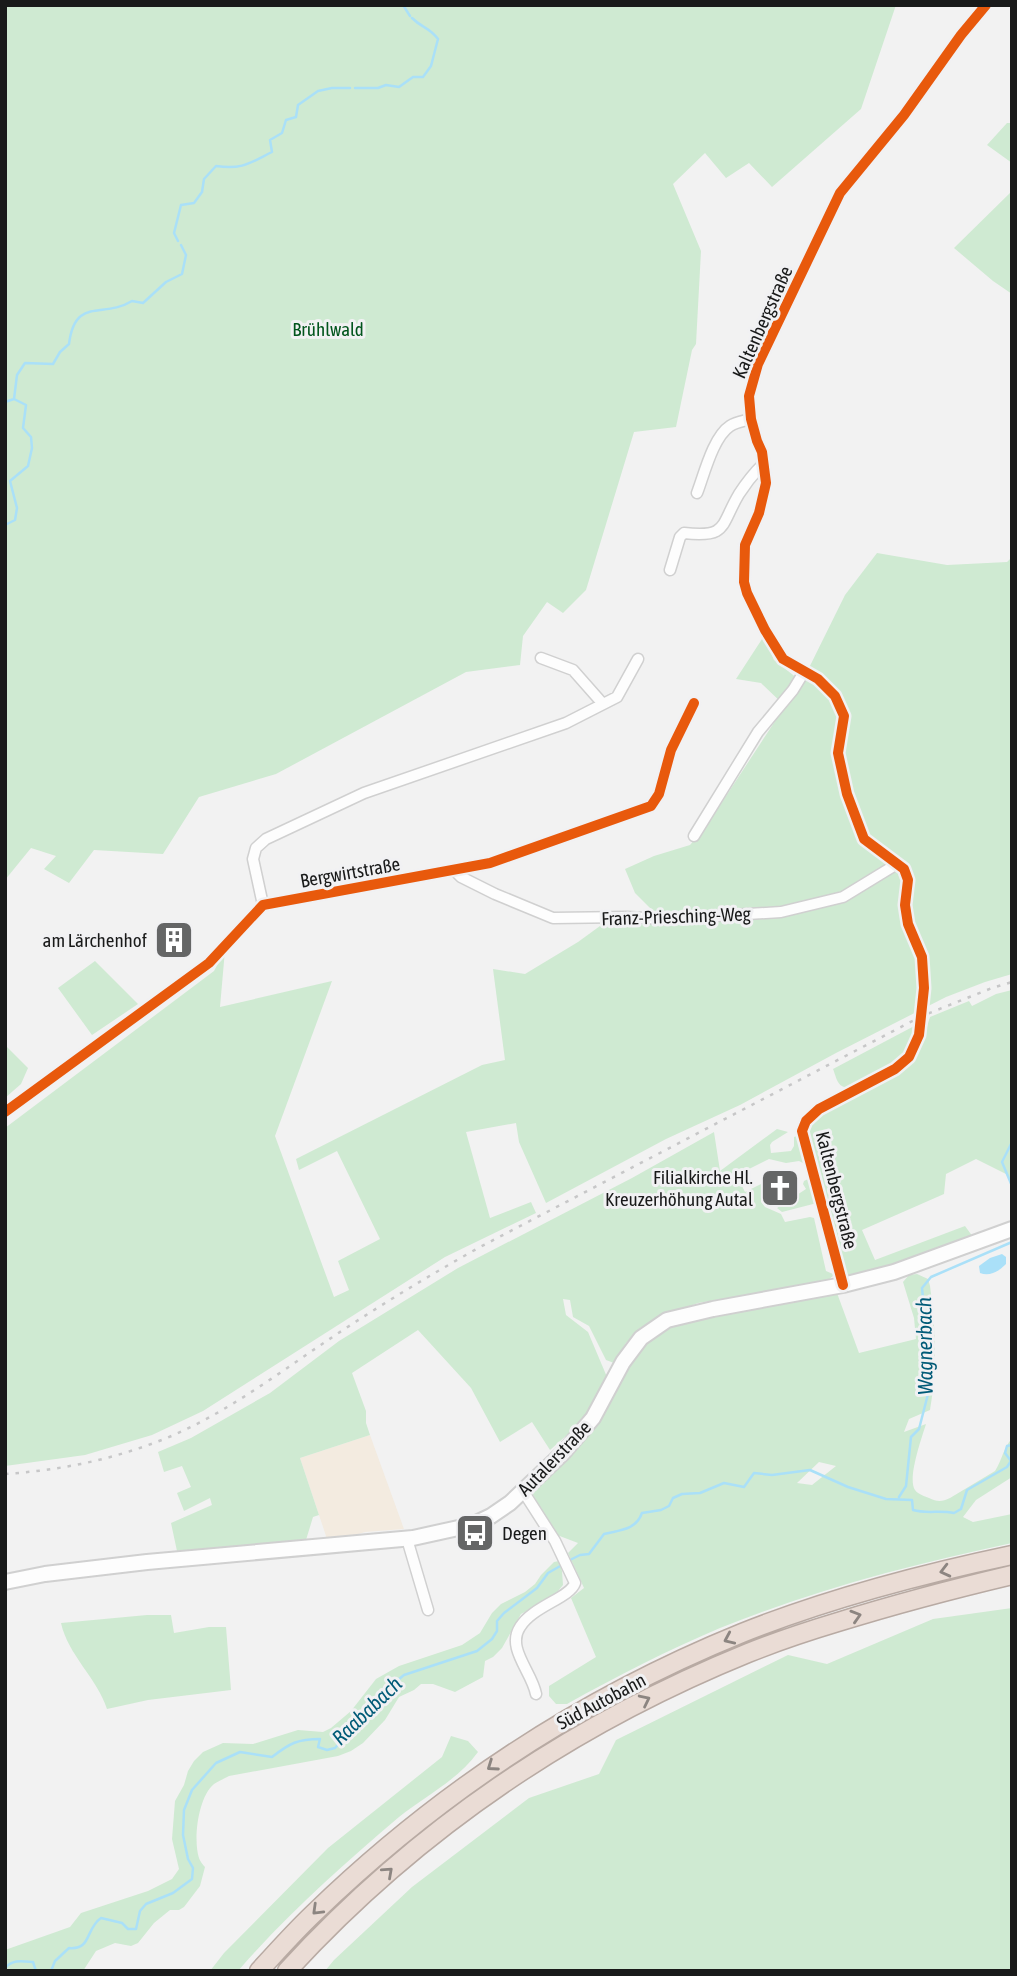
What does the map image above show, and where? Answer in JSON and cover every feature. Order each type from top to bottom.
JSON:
[{"type":"highway","name":"Süd Autobahn","points":[[259,1971],[313,1914],[380,1853],[440,1804],[496,1763],[574,1714],[633,1683],[743,1633],[885,1586],[1012,1555]]},
{"type":"highway","name":"Süd Autobahn","points":[[287,1971],[326,1928],[450,1820],[507,1780],[585,1732],[700,1674],[761,1648],[890,1606],[1012,1575]]},
{"type":"main road","name":"Autalerstraße","points":[[5,1582],[43,1574],[146,1562],[407,1539],[472,1525],[491,1516],[523,1491],[563,1453],[593,1418],[623,1362],[641,1338],[667,1320],[894,1272],[1012,1229]]},
{"type":"street","name":"Kaltenbergstraße","points":[[843,1284],[802,1131],[806,1121],[819,1109],[895,1069],[909,1057],[919,1035],[924,988],[922,957],[908,925],[905,905],[908,880],[904,869],[864,839],[847,794],[838,753],[844,716],[835,696],[818,679],[783,659],[747,593],[744,582],[746,545],[766,483],[751,419],[749,396],[758,364],[840,193],[904,115],[961,34],[986,5]]},
{"type":"street","points":[[697,494],[716,442],[731,425],[751,419]]},
{"type":"street","points":[[670,570],[680,537],[684,533],[701,535],[722,528],[738,496],[763,464]]},
{"type":"street","points":[[541,658],[573,670],[603,704]]},
{"type":"street","points":[[5,1112],[209,963],[262,905],[253,859],[256,848],[266,839],[364,793],[566,723],[617,696],[638,659]]},
{"type":"street","points":[[694,836],[758,732],[793,690],[804,672]]},
{"type":"street","name":"Bergwirtstraße","points":[[262,905],[490,863],[651,806],[659,794],[671,750],[694,703]]},
{"type":"street","name":"Franz-Priesching-Weg","points":[[455,871],[461,877],[495,894],[553,918],[665,919],[781,912],[843,897],[897,864]]},
{"type":"street","points":[[523,1491],[555,1541],[575,1583],[573,1589],[537,1610],[523,1622],[516,1635],[517,1649],[536,1694]]},
{"type":"street","points":[[407,1539],[428,1610]]},
{"type":"shaded area","points":[[370,1435],[404,1529],[327,1539],[300,1458]]},
{"type":"green space","name":"Brühlwald","points":[[5,5],[896,5],[861,109],[772,187],[749,163],[726,178],[705,153],[673,184],[701,251],[696,344],[692,350],[676,427],[634,432],[586,590],[563,613],[547,602],[523,636],[520,665],[466,672],[276,774],[199,797],[163,854],[94,850],[69,883],[44,869],[56,856],[31,848],[5,880]]},
{"type":"green space","points":[[1007,123],[1012,123],[1012,163],[987,145]]},
{"type":"green space","points":[[1012,191],[1012,294],[954,248]]},
{"type":"green space","points":[[877,553],[947,565],[1007,562],[1012,557],[1012,974],[946,997],[546,1203],[519,1142],[516,1123],[466,1132],[490,1218],[531,1202],[536,1213],[445,1257],[203,1411],[152,1435],[85,1455],[5,1466],[5,1128],[214,971],[225,950],[220,1007],[332,981],[275,1136],[334,1297],[349,1290],[338,1261],[380,1239],[337,1151],[299,1170],[296,1159],[482,1065],[505,1060],[493,969],[525,974],[600,926],[656,914],[635,893],[625,869],[654,856],[690,845],[707,825],[785,706],[761,683],[736,679],[764,636],[774,660],[802,682],[845,595]]},
{"type":"green space","points":[[95,961],[138,1004],[92,1035],[58,988]]},
{"type":"green space","points":[[1012,990],[1012,1185],[1006,1174],[976,1159],[946,1174],[944,1194],[862,1230],[875,1260],[965,1226],[973,1237],[886,1268],[847,1275],[808,1136],[812,1125],[837,1104],[892,1075],[907,1064],[923,1041],[930,1017],[969,1001],[972,1006],[996,994]]},
{"type":"green space","points":[[918,1024],[908,1049],[893,1065],[849,1088],[840,1084],[833,1069]]},
{"type":"green space","points":[[5,1045],[28,1068],[21,1084],[5,1098]]},
{"type":"green space","points":[[777,1129],[788,1132],[772,1142],[771,1153],[791,1151],[794,1137],[799,1135],[806,1162],[786,1163],[769,1159],[747,1170],[749,1175],[742,1180],[742,1186],[745,1192],[761,1184],[761,1202],[765,1207],[781,1214],[785,1222],[814,1218],[826,1271],[833,1274],[827,1281],[698,1303],[655,1319],[640,1328],[626,1343],[614,1363],[606,1360],[589,1326],[573,1317],[570,1300],[563,1299],[566,1315],[588,1332],[607,1377],[584,1417],[550,1450],[532,1422],[500,1442],[471,1388],[418,1330],[352,1373],[366,1411],[370,1435],[300,1458],[319,1515],[313,1517],[306,1540],[177,1551],[171,1523],[212,1505],[210,1498],[184,1511],[177,1493],[191,1487],[182,1466],[164,1472],[158,1452],[191,1438],[270,1393],[339,1341],[458,1268],[632,1178],[714,1132],[720,1171]]},
{"type":"green space","points":[[808,1179],[817,1203],[782,1212],[777,1208],[806,1189],[803,1184]]},
{"type":"green space","points":[[917,1274],[928,1279],[932,1301],[935,1364],[930,1410],[909,1419],[904,1432],[926,1424],[914,1468],[913,1485],[921,1495],[935,1500],[950,1498],[995,1471],[1012,1438],[1012,1477],[976,1500],[963,1517],[973,1522],[1012,1514],[1012,1543],[864,1579],[755,1614],[662,1654],[567,1704],[556,1704],[549,1696],[549,1686],[596,1657],[571,1598],[584,1588],[568,1553],[578,1543],[557,1535],[530,1490],[632,1357],[653,1335],[697,1317],[837,1293],[859,1353],[916,1339],[914,1318],[903,1282],[909,1275]],"holes":[[[819,1462],[836,1466],[812,1485],[797,1483]]]},
{"type":"green space","points":[[559,1561],[563,1585],[553,1597],[521,1614],[502,1648],[485,1661],[483,1677],[455,1692],[433,1684],[421,1684],[399,1697],[385,1720],[363,1743],[351,1751],[338,1756],[229,1776],[214,1784],[204,1799],[198,1819],[197,1850],[205,1867],[200,1886],[184,1907],[170,1910],[154,1923],[138,1943],[131,1946],[115,1943],[96,1951],[83,1971],[5,1971],[5,1950],[70,1927],[81,1913],[148,1891],[172,1879],[179,1869],[172,1839],[175,1801],[188,1771],[203,1752],[223,1743],[253,1744],[298,1730],[323,1732],[331,1728],[351,1711],[376,1679],[399,1666],[462,1645],[480,1633],[501,1604],[525,1592],[554,1562]]},
{"type":"green space","points":[[1012,1608],[1012,1971],[325,1971],[412,1887],[529,1798],[599,1774],[616,1740],[788,1655],[827,1664],[933,1619]]},
{"type":"green space","points":[[171,1615],[174,1633],[226,1627],[231,1690],[148,1700],[107,1709],[97,1687],[70,1646],[61,1623]]},
{"type":"green space","points":[[451,1736],[468,1741],[478,1752],[461,1771],[399,1817],[337,1872],[276,1930],[238,1971],[210,1971],[224,1953],[328,1848],[442,1757]]},
{"type":"water","points":[[1002,1254],[1006,1257],[1003,1267],[991,1274],[980,1273],[979,1266]]},
{"type":"waterway","points":[[403,5],[410,16]]},
{"type":"waterway","points":[[355,88],[378,88],[386,85],[399,87],[413,77],[423,77],[431,66],[438,39],[412,18]]},
{"type":"waterway","points":[[178,241],[174,233],[181,205],[194,203],[202,192],[204,179],[216,166],[239,166],[272,152],[270,140],[282,133],[286,120],[296,117],[298,105],[318,91],[350,88]]},
{"type":"waterway","points":[[5,525],[15,520],[17,508],[10,481],[28,466],[32,448],[31,437],[23,428],[26,405],[14,399],[17,375],[25,363],[53,364],[69,344],[72,329],[84,314],[111,309],[132,301],[143,303],[166,282],[182,274],[186,255],[181,245]]},
{"type":"waterway","points":[[5,402],[14,399]]},
{"type":"waterway","name":"Wagnerbach","points":[[1012,1142],[1002,1162],[1012,1186]]},
{"type":"waterway","name":"Wagnerbach","points":[[899,1497],[906,1486],[911,1437],[919,1429],[928,1394],[929,1359],[922,1288],[931,1277],[1012,1242]]},
{"type":"waterway","name":"Raababach","points":[[568,1561],[589,1554],[604,1534],[632,1526],[642,1513],[661,1510],[669,1506],[673,1498],[682,1494],[700,1493],[724,1483],[744,1487],[754,1473],[772,1475],[810,1470],[848,1487],[886,1499],[912,1500],[913,1510],[954,1513],[961,1509],[967,1490],[1007,1467],[1011,1461],[1005,1453],[1007,1446],[1012,1445]]},
{"type":"waterway","name":"Raababach","points":[[51,1971],[55,1961],[69,1948],[76,1948],[85,1942],[101,1918],[122,1923],[128,1929],[136,1929],[140,1911],[146,1904],[173,1893],[192,1879],[193,1868],[188,1859],[183,1835],[184,1810],[192,1790],[216,1763],[240,1752],[272,1757],[289,1745],[306,1740],[320,1739],[318,1747],[327,1750],[335,1748],[355,1725],[370,1714],[371,1704],[377,1697],[404,1675],[477,1651],[492,1639],[497,1631],[497,1621],[504,1613],[537,1588],[548,1573],[562,1565]]},
{"type":"waterway","name":"Raababach","points":[[5,1968],[14,1962],[33,1962],[36,1971]]},
{"type":"railway","points":[[5,1474],[71,1466],[113,1456],[197,1424],[257,1388],[388,1301],[480,1247],[922,1016],[1012,982]]},
{"type":"cycle path","points":[[843,1285],[802,1131],[806,1121],[819,1109],[895,1069],[909,1057],[919,1035],[924,988],[922,957],[908,924],[905,905],[908,880],[904,869],[864,839],[847,794],[838,753],[844,716],[835,696],[818,679],[783,659],[747,593],[744,582],[745,545],[759,513],[766,483],[762,452],[751,419],[749,396],[758,364],[840,193],[904,115],[961,35],[986,5]]},
{"type":"cycle path","points":[[5,1112],[209,963],[263,905],[490,863],[651,806],[659,794],[671,750],[694,703]]},
{"type":"place","name":"am Lärchenhof","points":[[174,940]]},
{"type":"place","name":"Filialkirche Hl. Kreuzerhöhung Autal","points":[[780,1188]]},
{"type":"place","name":"Degen","points":[[475,1533]]}]
